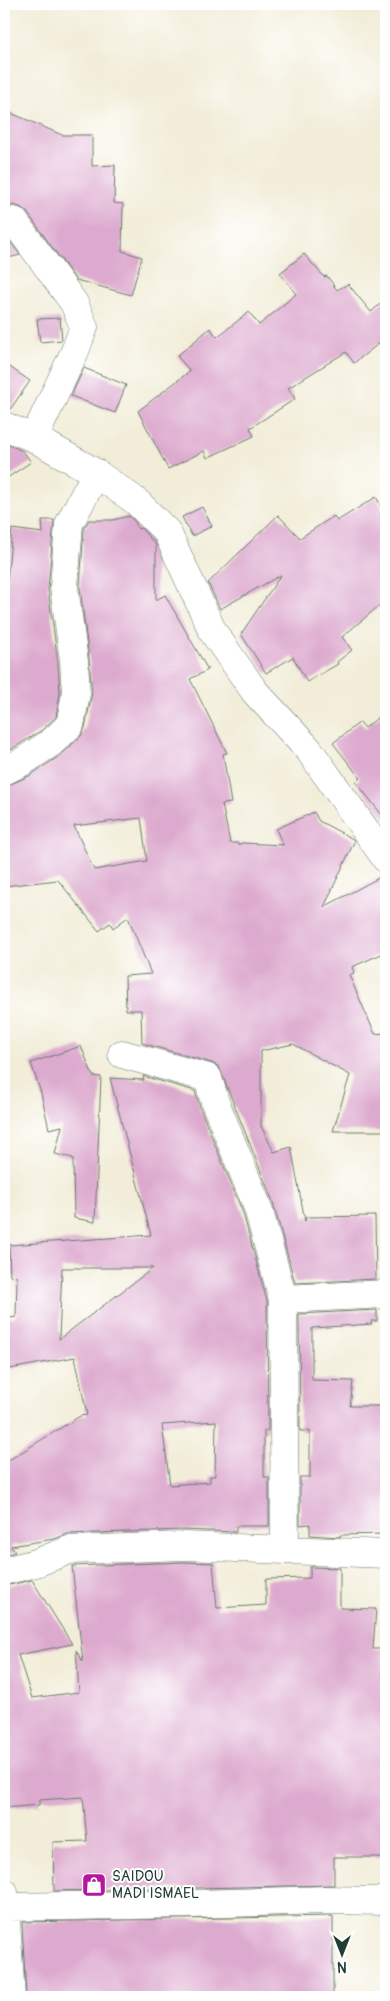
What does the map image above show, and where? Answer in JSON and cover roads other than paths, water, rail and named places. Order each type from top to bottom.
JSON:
[{"type":"street","points":[[14,221],[74,303],[84,327],[75,351],[34,438]]},
{"type":"street","points":[[4,426],[34,438],[96,473],[137,502],[167,532],[213,632],[255,692],[309,750],[386,859]]},
{"type":"street","points":[[4,771],[22,762],[52,742],[70,725],[76,694],[74,661],[64,587],[69,524],[96,473]]},
{"type":"street","points":[[122,1054],[208,1078],[215,1102],[258,1208],[283,1299],[285,1550]]},
{"type":"street","points":[[283,1299],[386,1294]]},
{"type":"street","points":[[4,1571],[69,1550],[184,1546],[386,1554]]},
{"type":"street","points":[[11,1997],[5,1899],[195,1904],[325,1900],[386,1902]]},
{"type":"place","name":"SAIDOU MADI ISMAEL","points":[[94,1885]]}]
